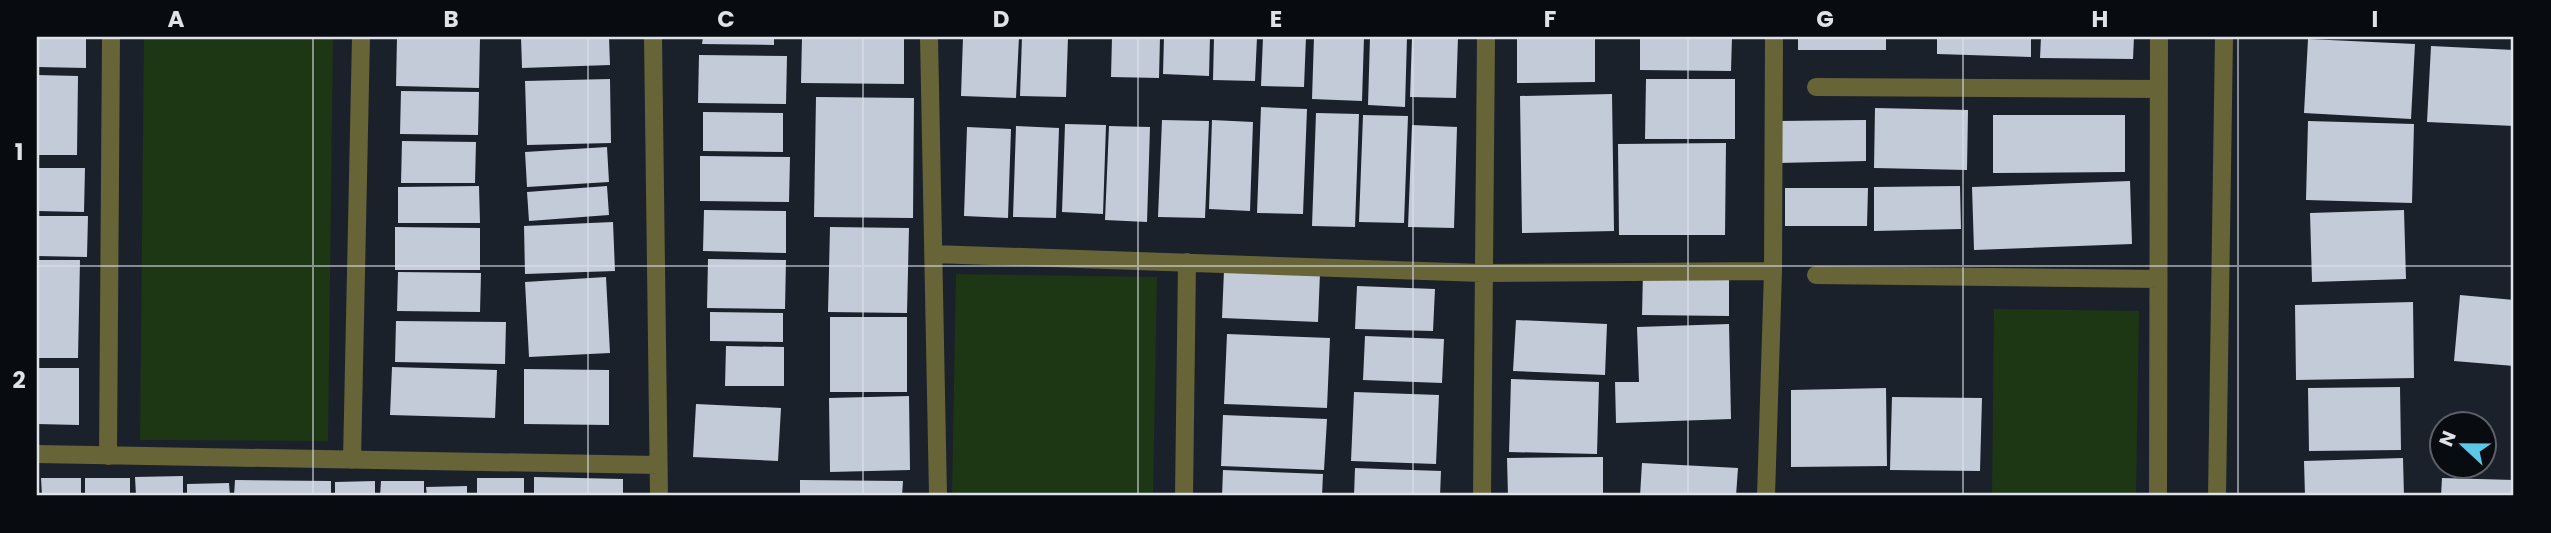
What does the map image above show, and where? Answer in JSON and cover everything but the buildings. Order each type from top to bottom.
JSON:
[{"type":"street","points":[[108,456],[111,37]]},
{"type":"street","points":[[352,460],[361,37]]},
{"type":"street","points":[[653,37],[659,496]]},
{"type":"street","points":[[929,37],[938,496]]},
{"type":"street","points":[[1482,496],[1486,37]]},
{"type":"street","points":[[1766,496],[1773,271],[1774,37]]},
{"type":"street","points":[[2158,496],[2159,37]]},
{"type":"street","points":[[2217,496],[2224,37]]},
{"type":"street","points":[[1816,87],[2159,89]]},
{"type":"street","points":[[934,254],[1482,273],[1773,271]]},
{"type":"street","points":[[1184,496],[1187,262]]},
{"type":"street","points":[[1816,275],[2158,279]]},
{"type":"street","points":[[37,454],[658,465]]},
{"type":"green space","points":[[144,37],[333,37],[328,441],[140,440]]},
{"type":"green space","points":[[956,274],[1157,277],[1153,496],[952,496]]},
{"type":"green space","points":[[1994,309],[2139,311],[2136,496],[1992,496]]}]
